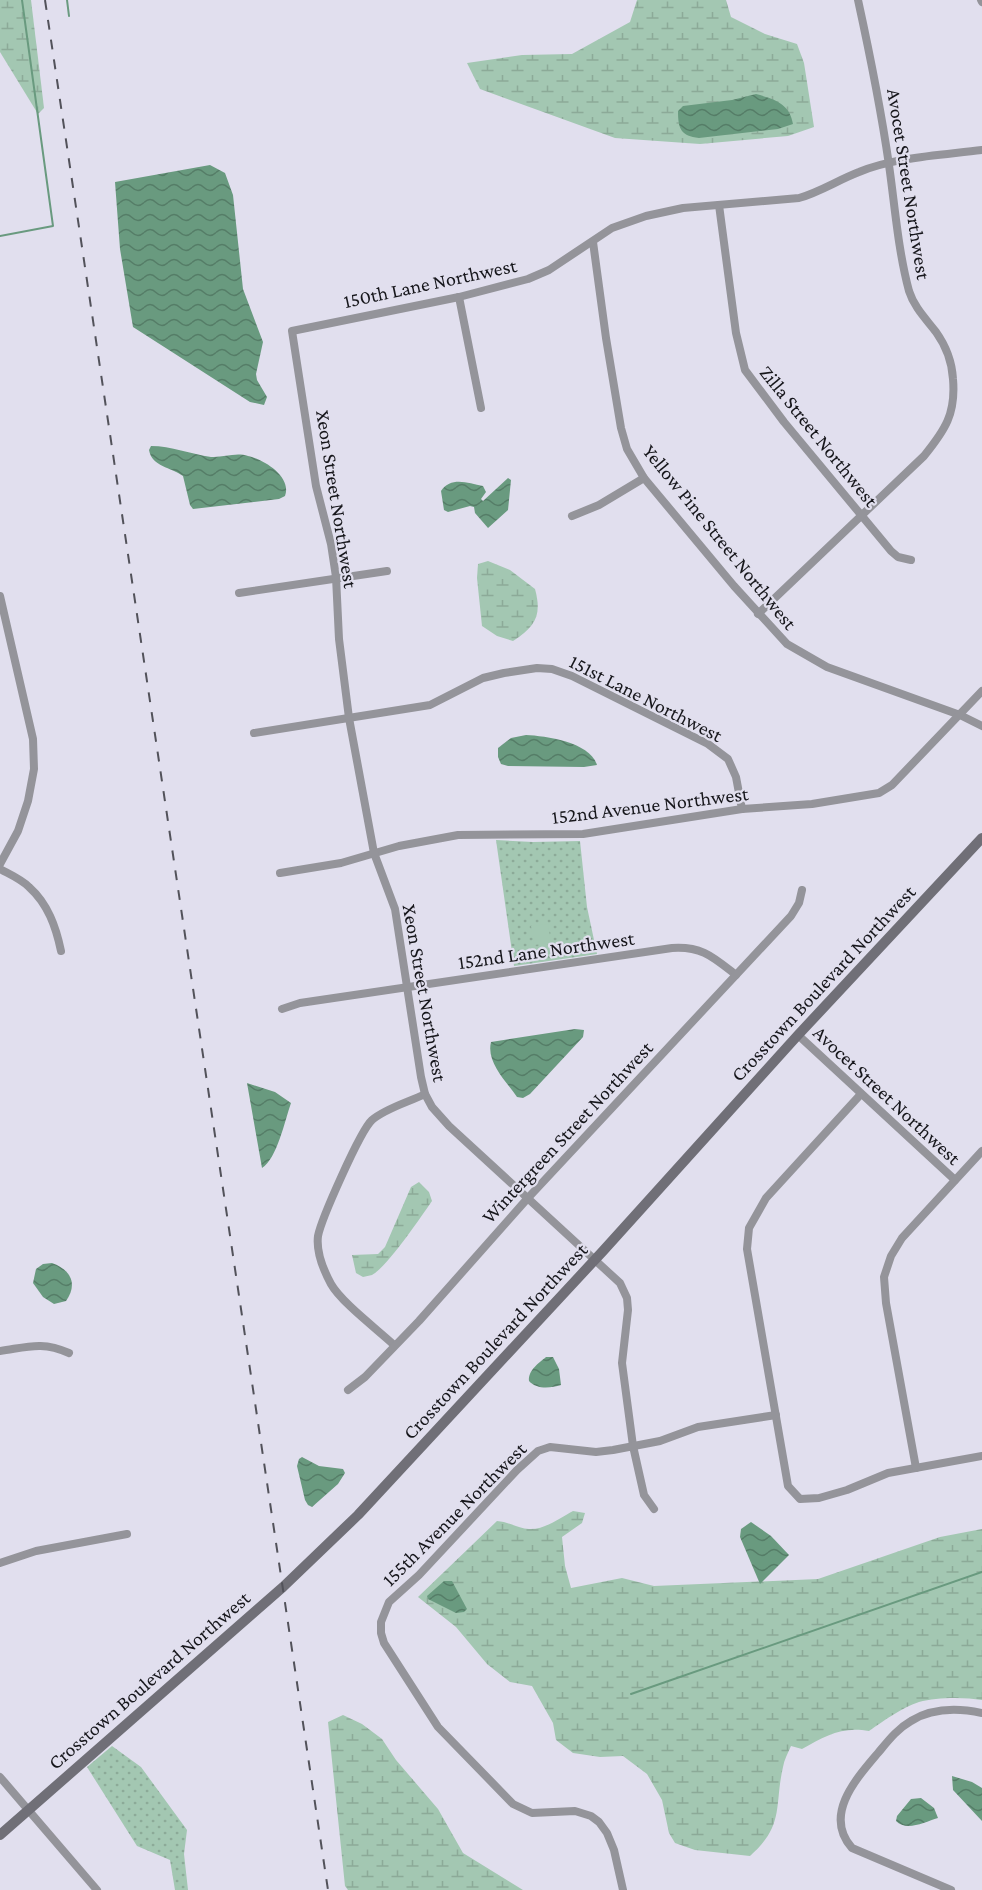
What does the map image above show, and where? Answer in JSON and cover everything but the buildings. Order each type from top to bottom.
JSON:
[{"type":"street","name":"Avocet Street Northwest","points":[[858,0],[872,59],[889,164],[901,260],[910,295],[946,351],[953,378],[952,412],[945,428],[924,456],[861,516]]},
{"type":"street","name":"150th Lane Northwest","points":[[292,331],[459,297],[528,279],[549,270],[612,228],[645,216],[683,208],[799,198],[860,171],[889,164],[982,150]]},
{"type":"street","name":"Zilla Street Northwest","points":[[719,205],[736,333],[745,370],[784,422],[891,551],[898,557],[911,560]]},
{"type":"street","name":"Yellow Pine Street Northwest","points":[[593,242],[621,428],[627,449],[644,478],[758,614],[787,644],[827,667],[960,715],[982,726]]},
{"type":"street","points":[[459,297],[481,408]]},
{"type":"street","name":"Xeon Street Northwest","points":[[292,331],[316,486],[331,544],[336,577],[339,639],[349,718],[374,852],[395,909],[417,1062],[425,1094],[441,1118],[527,1199],[614,1275],[627,1298],[628,1321],[622,1363],[633,1446],[644,1495],[654,1509]]},
{"type":"street","points":[[572,516],[599,505],[644,478]]},
{"type":"street","points":[[758,614],[861,516]]},
{"type":"street","points":[[239,592],[387,571]]},
{"type":"street","points":[[0,596],[33,739],[34,769],[28,801],[18,831],[0,864]]},
{"type":"street","name":"151st Lane Northwest","points":[[254,733],[430,705],[483,678],[537,668],[552,669],[572,676],[708,744],[728,759],[736,777],[741,808]]},
{"type":"street","points":[[960,715],[982,691]]},
{"type":"street","name":"152nd Avenue Northwest","points":[[280,873],[341,863],[374,852],[458,835],[583,834],[741,808],[812,804],[879,793],[892,785],[960,715]]},
{"type":"street","name":"Crosstown Boulevard Northwest","points":[[0,1835],[283,1587],[328,1544],[454,1412],[982,837]]},
{"type":"street","points":[[0,869],[29,886],[45,907],[57,929],[61,951]]},
{"type":"street","name":"Wintergreen Street Northwest","points":[[348,1390],[365,1377],[419,1321],[527,1199],[791,916],[799,903],[802,890]]},
{"type":"street","name":"152nd Lane Northwest","points":[[282,1009],[406,987],[688,947],[713,957],[736,975]]},
{"type":"street","name":"Avocet Street Northwest","points":[[798,1035],[955,1180]]},
{"type":"street","points":[[394,1345],[332,1286],[319,1255],[318,1237],[323,1221],[366,1127],[385,1112],[425,1094]]},
{"type":"street","points":[[861,1094],[766,1198],[750,1228],[747,1249],[788,1486],[800,1498],[819,1498],[847,1490],[888,1473],[982,1456]]},
{"type":"street","points":[[916,1468],[886,1303],[884,1277],[891,1256],[902,1238],[982,1151]]},
{"type":"street","points":[[0,1351],[44,1345],[54,1346],[69,1353]]},
{"type":"street","name":"155th Avenue Northwest","points":[[623,1890],[614,1850],[607,1833],[599,1822],[591,1815],[575,1811],[532,1813],[513,1804],[432,1719],[384,1643],[381,1622],[389,1602],[419,1575],[538,1450],[550,1448],[596,1452],[660,1441],[698,1427],[776,1414]]},
{"type":"street","points":[[0,1563],[36,1551],[127,1534]]},
{"type":"street","points":[[951,1890],[852,1848],[844,1839],[840,1826],[841,1810],[848,1792],[859,1775],[896,1732],[911,1721],[927,1713],[952,1709],[982,1713]]},
{"type":"street","points":[[0,1777],[98,1890]]},
{"type":"green space","points":[[0,0],[31,0],[44,108],[38,114],[0,52]]},
{"type":"green space","points":[[637,0],[726,0],[731,17],[765,34],[797,44],[804,63],[814,127],[788,136],[700,144],[615,138],[480,89],[467,63],[522,55],[572,54],[630,22]]},
{"type":"green space","points":[[488,561],[510,570],[535,589],[538,606],[535,619],[527,630],[513,641],[497,636],[482,626],[477,578],[478,564]]},
{"type":"green space","points":[[496,840],[580,841],[587,907],[597,954],[514,966]]},
{"type":"green space","points":[[548,924],[551,943],[534,945],[531,926]]},
{"type":"green space","points":[[419,1182],[429,1192],[432,1201],[395,1252],[378,1270],[372,1275],[363,1277],[356,1273],[352,1255],[378,1254],[385,1247],[411,1187]]},
{"type":"green space","points":[[573,1511],[585,1513],[582,1523],[562,1537],[565,1566],[571,1588],[622,1578],[654,1586],[818,1579],[940,1537],[982,1529],[982,1700],[950,1698],[919,1702],[899,1711],[869,1731],[842,1731],[826,1736],[802,1749],[791,1746],[780,1781],[773,1824],[769,1834],[750,1856],[695,1850],[675,1843],[669,1833],[662,1800],[647,1774],[623,1756],[600,1757],[573,1753],[556,1740],[553,1723],[532,1686],[510,1682],[487,1664],[456,1627],[418,1597],[497,1521],[525,1529],[535,1529],[552,1523]]},
{"type":"green space","points":[[343,1715],[362,1724],[382,1739],[396,1760],[438,1809],[463,1853],[523,1890],[348,1890],[345,1886],[328,1722]]},
{"type":"green space","points":[[112,1746],[141,1767],[187,1830],[184,1854],[188,1890],[175,1890],[170,1860],[137,1846],[87,1767]]},
{"type":"water","points":[[756,94],[785,107],[793,124],[778,129],[699,138],[684,133],[680,127],[678,111],[683,106],[732,100]]},
{"type":"water","points":[[210,165],[225,173],[233,195],[243,289],[263,342],[256,374],[267,397],[264,405],[250,402],[133,327],[120,249],[115,182]]},
{"type":"water","points":[[151,446],[211,457],[243,455],[255,458],[269,465],[281,476],[285,482],[285,496],[279,499],[193,509],[183,476],[154,460],[149,450]]},
{"type":"water","points":[[508,478],[511,480],[508,510],[488,528],[475,513],[474,507],[448,512],[444,510],[441,491],[450,483],[466,482],[483,486],[486,492],[481,499],[483,501]]},
{"type":"water","points":[[526,735],[555,739],[577,746],[593,757],[597,765],[584,767],[501,764],[498,748],[511,738]]},
{"type":"water","points":[[575,1029],[584,1030],[583,1037],[530,1094],[523,1098],[517,1097],[494,1064],[491,1057],[491,1042]]},
{"type":"water","points":[[247,1083],[275,1092],[291,1103],[276,1148],[262,1168]]},
{"type":"water","points":[[52,1263],[68,1274],[72,1283],[70,1295],[66,1301],[54,1304],[43,1297],[33,1283],[36,1269],[43,1264]]},
{"type":"water","points":[[546,1357],[553,1357],[559,1369],[561,1385],[540,1387],[529,1381],[532,1370]]},
{"type":"water","points":[[302,1457],[319,1466],[343,1469],[345,1473],[338,1484],[312,1507],[305,1500],[297,1466]]},
{"type":"water","points":[[751,1522],[771,1536],[789,1555],[760,1584],[740,1537],[741,1529]]},
{"type":"water","points":[[444,1581],[452,1581],[467,1609],[464,1612],[456,1613],[428,1599],[427,1596]]},
{"type":"water","points":[[952,1776],[972,1782],[982,1788],[982,1821],[953,1790]]},
{"type":"water","points":[[921,1798],[934,1808],[938,1818],[910,1826],[896,1821],[897,1816],[911,1799]]},
{"type":"waterway","points":[[0,236],[53,226],[22,0]]},
{"type":"waterway","points":[[67,0],[69,16]]},
{"type":"waterway","points":[[631,1694],[982,1572]]},
{"type":"railway","points":[[45,0],[328,1890]]}]
